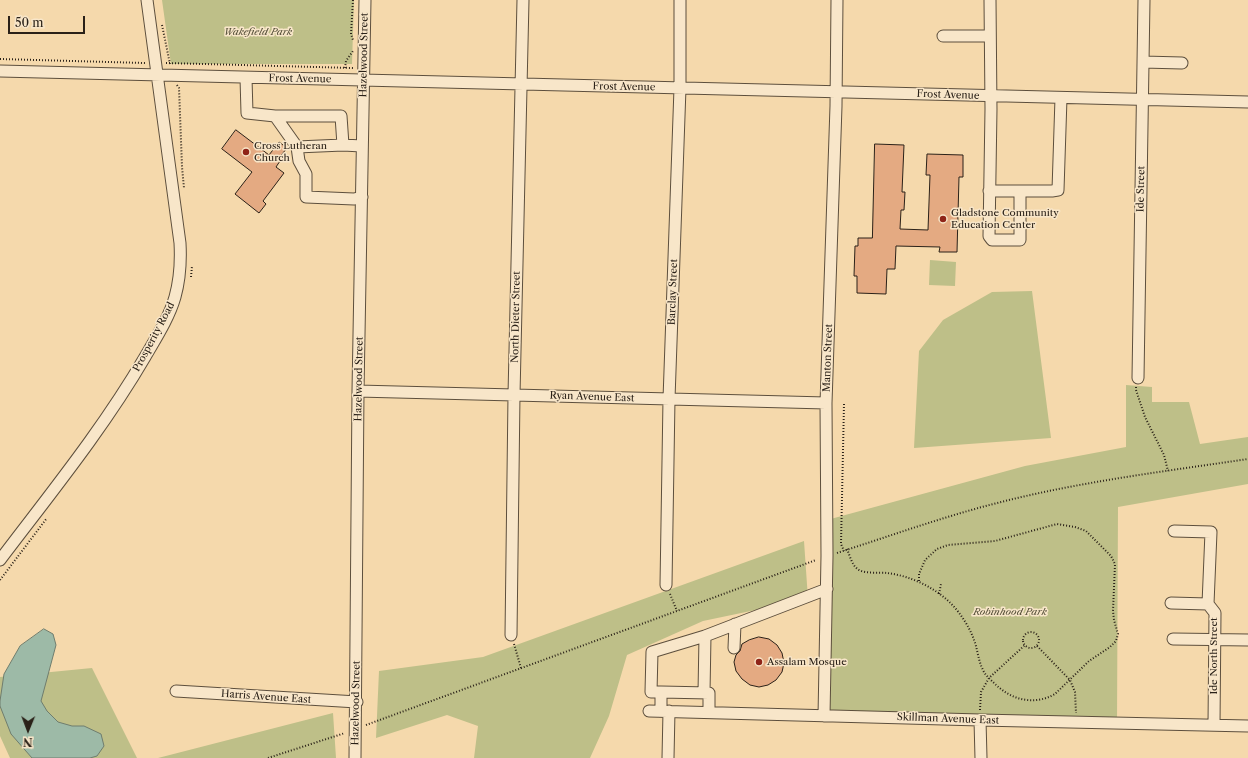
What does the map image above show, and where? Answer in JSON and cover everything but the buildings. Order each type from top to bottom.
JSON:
[{"type":"street","name":"Prosperity Road","points":[[0,560],[106,419],[130,382],[168,316],[179,280],[181,261],[180,243],[147,0]]},
{"type":"street","name":"Hazelwood Street","points":[[355,758],[358,391],[365,0]]},
{"type":"street","name":"North Dieter Street","points":[[511,635],[514,395],[523,0]]},
{"type":"street","name":"Barclay Street","points":[[666,585],[669,399],[680,88],[680,0]]},
{"type":"street","name":"Manton Street","points":[[824,716],[827,589],[826,403],[836,92],[837,0]]},
{"type":"street","points":[[990,0],[989,236],[992,240],[1020,240],[1020,191]]},
{"type":"street","name":"Ide Street","points":[[1138,378],[1144,0]]},
{"type":"street","points":[[943,36],[989,36]]},
{"type":"street","points":[[1143,62],[1182,63]]},
{"type":"street","name":"Frost Avenue","points":[[0,72],[990,97],[1248,102]]},
{"type":"street","points":[[246,78],[248,113],[275,116],[342,116],[342,145]]},
{"type":"street","points":[[989,191],[1058,190],[1061,98]]},
{"type":"street","points":[[275,116],[297,147],[298,161],[306,174],[306,197],[354,199],[362,197]]},
{"type":"street","points":[[297,147],[342,145],[362,146]]},
{"type":"street","name":"Ryan Avenue East","points":[[358,391],[826,403]]},
{"type":"street","name":"Ide North Street","points":[[1174,530],[1211,532],[1211,609],[1215,639],[1214,725]]},
{"type":"street","points":[[709,712],[710,693],[651,692],[652,652],[705,636],[827,589]]},
{"type":"street","points":[[1171,603],[1211,609]]},
{"type":"street","points":[[734,648],[735,624]]},
{"type":"street","points":[[704,693],[705,636]]},
{"type":"street","points":[[1173,639],[1248,640]]},
{"type":"street","name":"Harris Avenue East","points":[[176,691],[356,702]]},
{"type":"street","points":[[661,692],[665,711],[668,758]]},
{"type":"street","name":"Skillman Avenue East","points":[[649,711],[1248,726]]},
{"type":"street","points":[[980,720],[982,758]]},
{"type":"path","points":[[353,0],[351,34],[354,44]]},
{"type":"path","points":[[161,21],[173,76],[178,88],[184,190]]},
{"type":"path","points":[[344,80],[346,61],[354,50]]},
{"type":"path","points":[[191,277],[192,264]]},
{"type":"path","points":[[1138,378],[1136,390],[1141,406],[1164,455],[1168,471]]},
{"type":"path","points":[[844,404],[841,544],[844,551]]},
{"type":"path","points":[[268,758],[356,729],[827,556],[954,514],[1006,500],[1090,482],[1248,459]]},
{"type":"path","points":[[0,580],[51,512]]},
{"type":"path","points":[[847,549],[854,565],[859,570],[896,574],[919,582],[939,594],[954,607],[963,618],[970,631],[976,645],[983,671],[1010,696],[1028,700],[1050,697],[1056,694],[1089,661],[1110,647],[1116,640],[1118,634],[1114,620],[1116,564],[1111,556],[1086,530],[1074,526],[1058,524],[995,541],[948,545],[937,549],[925,560],[919,574],[919,582]]},
{"type":"path","points":[[939,594],[941,584]]},
{"type":"path","points":[[666,585],[677,611]]},
{"type":"path","points":[[1030,632],[1035,632],[1038,634],[1040,638],[1037,646],[1028,648],[1025,646],[1023,639],[1024,636],[1030,632]]},
{"type":"path","points":[[511,635],[521,668]]},
{"type":"path","points":[[980,720],[980,692],[989,678],[1025,646]]},
{"type":"path","points":[[1037,646],[1070,680],[1074,692],[1076,722]]},
{"type":"green space","name":"Wakefield Park","points":[[162,0],[354,0],[352,64],[171,64]]},
{"type":"green space","points":[[930,260],[956,262],[955,286],[929,285]]},
{"type":"green space","points":[[1032,291],[1051,438],[914,448],[919,351],[943,320],[992,292]]},
{"type":"green space","name":"Robinhood Park","points":[[1126,385],[1152,387],[1152,402],[1189,402],[1200,444],[1248,437],[1248,484],[1118,507],[1117,723],[824,716],[827,520],[1025,466],[1126,447]]},
{"type":"green space","points":[[804,541],[808,599],[703,621],[627,655],[609,716],[590,758],[474,758],[478,726],[447,715],[376,738],[379,671],[483,657]]},
{"type":"green space","points":[[92,668],[137,758],[10,758],[0,736],[0,677]]},
{"type":"green space","points":[[333,713],[336,758],[158,758]]},
{"type":"shaded area","points":[[44,629],[53,634],[56,645],[41,701],[47,711],[58,722],[72,726],[84,726],[101,734],[104,746],[97,756],[90,758],[32,758],[11,734],[0,706],[4,674],[20,646]]},
{"type":"place","name":"Cross Lutheran Church","points":[[246,152]]},
{"type":"place","name":"Gladstone Community Education Center","points":[[943,219]]},
{"type":"place","name":"Assalam Mosque","points":[[759,662]]}]
